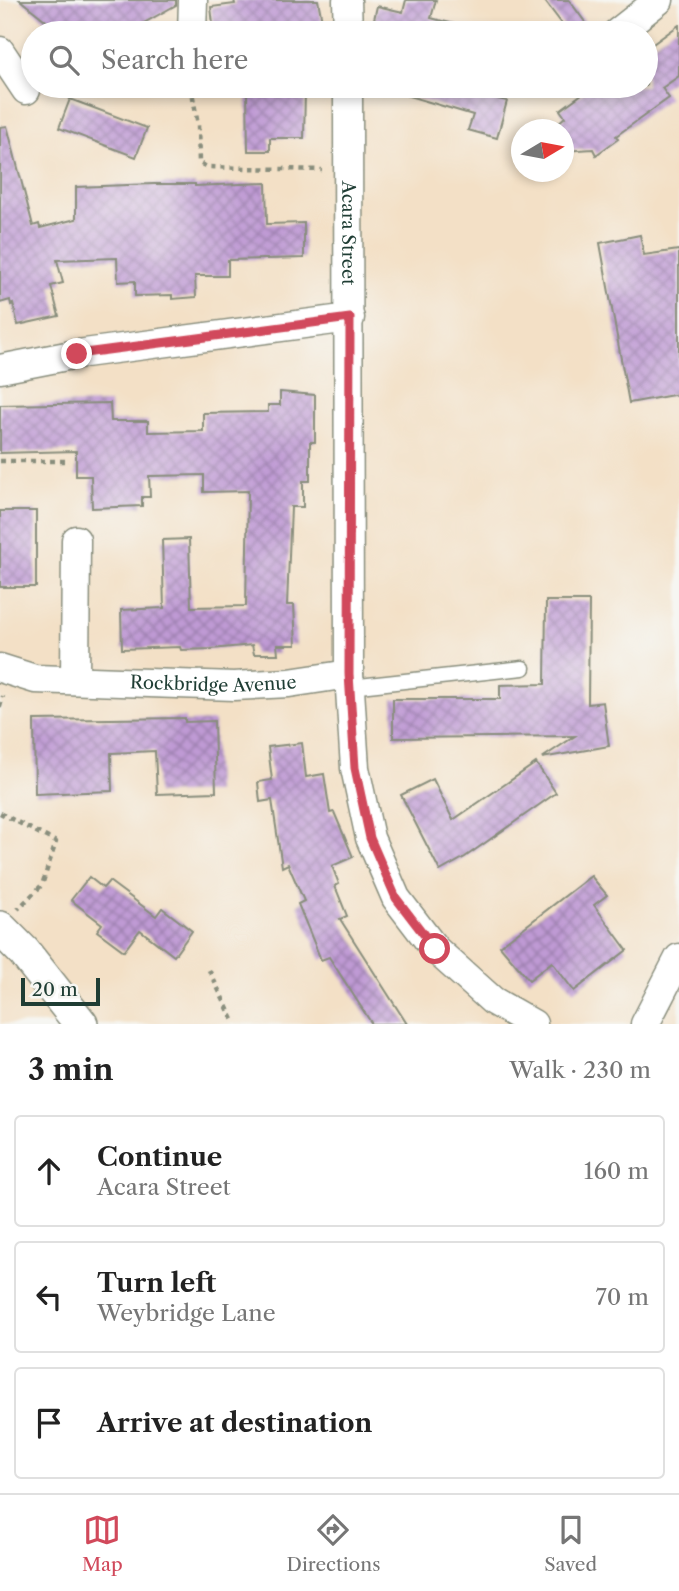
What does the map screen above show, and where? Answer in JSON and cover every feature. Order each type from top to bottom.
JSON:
[{"type":"street","points":[[192,0],[192,21]]},
{"type":"street","points":[[347,0],[348,21]]},
{"type":"street","points":[[632,21],[659,0]]},
{"type":"street","points":[[0,51],[21,82]]},
{"type":"street","name":"Acara Street","points":[[348,98],[349,680],[355,768],[370,838],[396,898],[435,949],[493,1001],[533,1024]]},
{"type":"street","points":[[0,369],[77,354],[350,318]]},
{"type":"street","points":[[75,680],[76,540]]},
{"type":"street","name":"Rockbridge Avenue","points":[[0,668],[35,679],[234,686],[349,680]]},
{"type":"street","points":[[8,919],[24,952],[81,1024]]},
{"type":"street","points":[[645,1024],[679,958]]},
{"type":"lane","points":[[349,680],[523,668]]},
{"type":"path","points":[[193,98],[198,125],[199,163],[207,167],[323,170]]},
{"type":"path","points":[[0,461],[66,461]]},
{"type":"path","points":[[0,813],[56,842],[42,885],[8,919]]},
{"type":"path","points":[[209,970],[235,1024]]},
{"type":"building","points":[[20,0],[176,0],[176,5],[147,21],[46,21]]},
{"type":"building","points":[[234,0],[318,0],[322,21],[213,21],[211,7],[235,4]]},
{"type":"building","points":[[406,0],[436,0],[431,18],[443,21],[374,21],[377,6],[403,12]]},
{"type":"building","points":[[544,0],[569,0],[584,21],[560,21]]},
{"type":"building","points":[[679,25],[679,76],[662,88],[669,98],[616,136],[618,139],[596,155],[593,149],[574,150],[574,119],[563,119],[565,117],[560,110],[576,98],[658,98],[658,40]]},
{"type":"building","points":[[247,98],[305,98],[304,138],[270,138],[270,151],[248,151]]},
{"type":"building","points":[[416,98],[498,98],[507,101],[497,138],[468,130],[473,115]]},
{"type":"building","points":[[70,99],[147,128],[136,157],[59,128]]},
{"type":"building","points":[[7,126],[33,226],[39,224],[40,228],[76,219],[76,187],[266,183],[267,224],[304,223],[304,258],[228,260],[228,276],[195,276],[196,297],[172,299],[172,295],[135,296],[135,281],[118,282],[117,258],[57,260],[63,283],[51,286],[59,316],[18,325],[10,300],[0,303],[0,127]]},
{"type":"building","points":[[640,235],[644,255],[679,250],[679,394],[629,403],[600,243]]},
{"type":"building","points":[[280,392],[315,395],[315,442],[310,442],[310,481],[303,481],[303,507],[291,507],[287,605],[294,605],[296,645],[277,645],[278,654],[254,654],[252,645],[181,650],[180,647],[122,649],[121,610],[164,608],[162,540],[189,539],[191,607],[246,606],[248,491],[204,492],[204,475],[149,476],[150,497],[142,497],[142,506],[92,508],[91,476],[76,476],[76,451],[0,453],[0,405],[110,403],[111,421],[148,421],[148,432],[203,431],[203,413],[268,412],[268,405],[280,405]]},
{"type":"building","points":[[0,511],[36,511],[36,587],[0,587]]},
{"type":"building","points":[[546,601],[589,601],[588,704],[603,702],[609,746],[542,758],[575,736],[393,738],[393,699],[500,699],[500,685],[545,684]]},
{"type":"building","points":[[185,718],[185,722],[214,721],[216,792],[157,794],[155,751],[111,753],[112,791],[35,794],[34,720]]},
{"type":"building","points":[[302,743],[306,777],[324,774],[330,813],[334,812],[353,857],[332,866],[339,884],[335,886],[347,916],[340,919],[407,1024],[372,1024],[329,957],[321,960],[298,904],[304,901],[288,864],[282,867],[272,800],[260,802],[258,782],[272,780],[268,747]]},
{"type":"building","points":[[536,763],[556,793],[465,857],[440,871],[401,795],[433,779],[453,820]]},
{"type":"building","points":[[591,876],[607,895],[594,905],[627,950],[574,991],[552,962],[529,980],[500,946]]},
{"type":"building","points":[[89,877],[103,888],[109,881],[156,916],[162,908],[192,931],[174,956],[140,930],[124,951],[97,931],[102,924],[71,900]]},
{"type":"route","points":[[77,354],[350,318],[349,674],[355,768],[370,838],[396,898],[435,949]]}]
